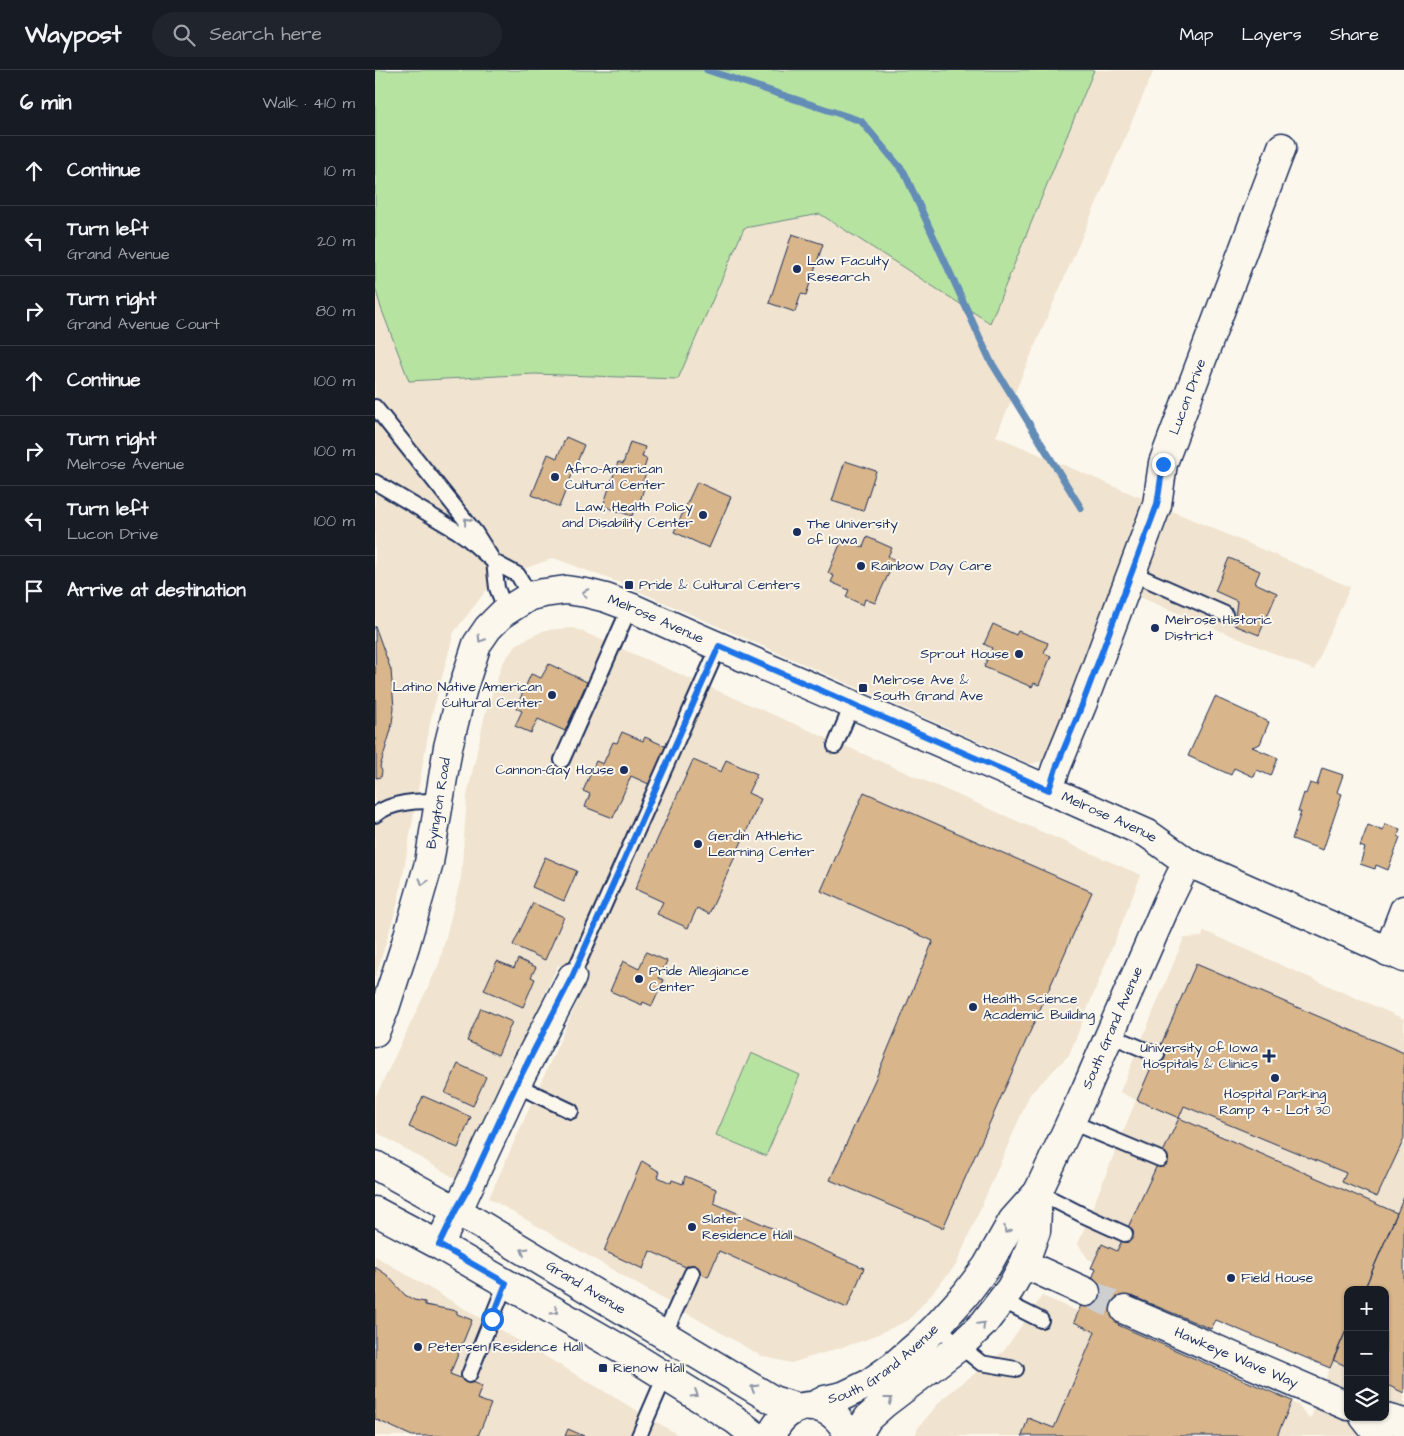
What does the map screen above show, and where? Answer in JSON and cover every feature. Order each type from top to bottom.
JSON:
[{"type":"main road","name":"Lucon Drive","points":[[1049,790],[1157,505],[1163,464],[1282,147]]},
{"type":"main road","name":"Melrose Avenue","points":[[530,596],[566,590],[606,598],[630,607],[1148,834],[1187,862],[1396,955]]},
{"type":"main road","name":"Byington Road","points":[[375,1032],[385,1008],[405,946],[429,863],[448,747],[462,691],[477,644],[488,628],[507,611],[530,596]]},
{"type":"main road","name":"South Grand Avenue","points":[[771,1436],[777,1422],[786,1414],[825,1400],[843,1396],[868,1384],[892,1367],[937,1326],[965,1295],[987,1266],[1013,1220],[1038,1192],[1187,862]]},
{"type":"main road","points":[[1396,955],[1404,910]]},
{"type":"main road","points":[[439,1245],[466,1193],[516,1085],[572,977]]},
{"type":"main road","name":"Grand Avenue","points":[[375,1165],[456,1210],[773,1400],[804,1407],[824,1409],[839,1420],[848,1436]]},
{"type":"main road","name":"South Grand Avenue","points":[[857,1436],[868,1418],[885,1402],[960,1346],[984,1323],[1010,1288],[1024,1264],[1036,1230],[1038,1192]]},
{"type":"main road","points":[[375,1210],[506,1283],[665,1376],[734,1419],[756,1436]]},
{"type":"main road","points":[[1024,1264],[1086,1292]]},
{"type":"main road","name":"Hawkeye Wave Way","points":[[1125,1310],[1344,1404]]},
{"type":"main road","points":[[1389,1419],[1404,1423]]},
{"type":"main road","points":[[1366,1421],[1379,1436]]},
{"type":"lane","points":[[375,407],[471,525],[493,562],[497,588],[507,611]]},
{"type":"lane","points":[[375,482],[457,531],[493,562],[518,575],[530,596]]},
{"type":"lane","points":[[1132,573],[1225,614]]},
{"type":"lane","points":[[562,760],[630,607]]},
{"type":"lane","points":[[572,977],[719,646]]},
{"type":"lane","points":[[835,746],[852,705]]},
{"type":"lane","points":[[375,815],[383,808],[421,800],[438,802]]},
{"type":"lane","points":[[1109,1035],[1157,1055]]},
{"type":"lane","points":[[516,1085],[571,1111]]},
{"type":"lane","points":[[1071,1122],[1160,1159]]},
{"type":"lane","points":[[1038,1192],[1125,1234]]},
{"type":"lane","points":[[664,1335],[692,1274]]},
{"type":"lane","points":[[469,1375],[506,1283]]},
{"type":"lane","points":[[1001,1300],[1041,1320]]},
{"type":"lane","points":[[937,1326],[981,1363],[1016,1369]]},
{"type":"lane","points":[[639,1436],[665,1376]]},
{"type":"shaded area","name":"The University of Iowa","points":[[375,70],[1154,70],[996,436],[1350,587],[1314,670],[1111,585],[1070,705],[1047,757],[1043,761],[1030,764],[620,583],[554,558],[495,579],[454,632],[431,718],[398,902],[375,979]]},
{"type":"shaded area","points":[[574,628],[1141,875],[1069,1055],[1030,1094],[956,1265],[909,1320],[865,1340],[791,1363],[761,1356],[489,1198],[587,980],[558,965],[460,1181],[378,1133],[375,1098],[439,964],[461,878],[467,796],[485,715],[502,664],[517,644],[545,630]]},
{"type":"shaded area","points":[[1204,931],[1404,1019],[1404,1436],[915,1436],[918,1428],[943,1398],[1004,1351],[1042,1296],[1298,1405],[1310,1420],[1331,1365],[1088,1259],[1078,1244],[1136,1100],[1120,1092],[1184,938],[1202,937]]},
{"type":"shaded area","points":[[375,1256],[680,1436],[375,1436]]},
{"type":"green space","points":[[375,70],[1094,70],[990,323],[820,214],[744,228],[678,379],[534,374],[409,381],[381,308],[375,287]]},
{"type":"green space","points":[[751,1053],[800,1075],[766,1156],[716,1135]]},
{"type":"building","name":"Law Faculty Research","points":[[792,234],[823,244],[806,295],[801,294],[795,312],[769,303]]},
{"type":"building","name":"Afro-American Cultural Center","points":[[566,437],[584,445],[559,507],[532,495],[548,454],[557,458]]},
{"type":"building","points":[[630,442],[645,447],[642,457],[647,459],[643,472],[646,473],[641,487],[644,488],[638,508],[635,507],[632,516],[603,506],[618,462],[623,464]]},
{"type":"building","points":[[845,461],[876,471],[863,511],[832,501]]},
{"type":"building","name":"Law, Health Policy and Disability Center","points":[[697,482],[731,497],[709,548],[674,532]]},
{"type":"building","name":"Rainbow Day Care","points":[[867,537],[892,548],[888,556],[895,560],[875,603],[865,599],[863,605],[846,597],[849,590],[831,582],[834,576],[828,573],[841,542],[848,545],[850,541],[863,547]]},
{"type":"building","points":[[1229,558],[1260,571],[1255,583],[1277,593],[1259,635],[1234,625],[1237,601],[1215,591]]},
{"type":"building","name":"Sprout House","points":[[993,624],[1016,635],[1018,631],[1048,643],[1044,653],[1051,656],[1039,685],[1034,683],[1032,687],[984,667],[992,648],[984,644]]},
{"type":"building","points":[[375,626],[391,670],[394,708],[391,730],[380,767],[382,771],[381,777],[376,778]]},
{"type":"building","name":"Latino Native American Cultural Center","points":[[549,664],[587,682],[565,731],[538,719],[531,733],[515,726],[522,711],[516,708],[531,674],[541,678]]},
{"type":"building","points":[[1215,697],[1269,722],[1260,744],[1252,747],[1278,758],[1271,776],[1257,770],[1254,777],[1234,768],[1231,775],[1188,756]]},
{"type":"building","name":"Cannon-Gay House","points":[[622,732],[643,741],[645,737],[667,747],[651,785],[631,776],[613,818],[585,807],[590,794],[583,791],[596,761],[603,764],[613,742],[617,743]]},
{"type":"building","name":"Gerdin Athletic Learning Center","points":[[693,760],[721,772],[726,760],[757,774],[748,793],[761,799],[709,914],[697,908],[688,928],[657,914],[663,902],[635,889]]},
{"type":"building","points":[[1322,768],[1343,775],[1337,792],[1342,794],[1323,850],[1292,839],[1301,812],[1298,812],[1304,793],[1306,794],[1310,783],[1317,785]]},
{"type":"building","name":"Health Science Academic Building","points":[[864,792],[1092,892],[943,1228],[830,1180],[878,1073],[933,941],[821,891]]},
{"type":"building","points":[[1385,824],[1400,829],[1398,836],[1400,837],[1388,870],[1376,865],[1375,869],[1360,864],[1365,848],[1360,846],[1368,825],[1383,831]]},
{"type":"building","points":[[545,857],[577,871],[564,901],[532,887]]},
{"type":"building","points":[[533,903],[564,917],[545,960],[513,945]]},
{"type":"building","name":"Pride Allegiance Center","points":[[646,952],[667,961],[659,978],[664,980],[652,1006],[643,1002],[642,1005],[610,991],[623,961],[639,969]]},
{"type":"building","points":[[518,959],[536,967],[531,977],[535,979],[523,1007],[484,990],[497,961],[514,968]]},
{"type":"building","name":"University of Iowa Hospitals & Clinics","points":[[1196,964],[1404,1053],[1404,1139],[1377,1197],[1342,1182],[1346,1173],[1184,1106],[1179,1118],[1137,1100]]},
{"type":"building","points":[[481,1008],[512,1022],[498,1055],[467,1041]]},
{"type":"building","points":[[458,1064],[486,1077],[473,1106],[445,1093]]},
{"type":"building","points":[[423,1096],[471,1117],[458,1148],[409,1127]]},
{"type":"building","name":"Field House","points":[[1179,1118],[1397,1213],[1366,1286],[1344,1286],[1344,1335],[1330,1368],[1216,1320],[1211,1329],[1132,1296],[1118,1325],[1292,1401],[1277,1436],[1022,1436],[1028,1418],[1054,1428],[1095,1332],[1074,1322],[1096,1269],[1091,1268],[1102,1244],[1117,1251]]},
{"type":"building","name":"Slater Residence Hall","points":[[642,1161],[660,1172],[658,1177],[671,1183],[672,1180],[683,1184],[685,1176],[716,1189],[714,1203],[864,1268],[847,1308],[719,1251],[708,1277],[650,1251],[643,1269],[604,1251]]},
{"type":"building","points":[[1404,1197],[1404,1393],[1389,1386],[1389,1286],[1366,1286]]},
{"type":"building","name":"Petersen Residence Hall","points":[[375,1267],[387,1275],[405,1295],[414,1300],[425,1302],[425,1305],[457,1311],[457,1314],[472,1320],[450,1374],[482,1386],[477,1399],[491,1404],[478,1436],[412,1436],[375,1419]]},
{"type":"building","points":[[1344,1335],[1344,1365],[1333,1360]]},
{"type":"building","points":[[568,1429],[584,1436],[565,1436]]},
{"type":"waterway","points":[[707,70],[861,121],[904,172],[990,360],[1081,508]]},
{"type":"tunnel","points":[[1086,1292],[1125,1310]]},
{"type":"place","name":"Law Faculty Research","points":[[797,269]]},
{"type":"place","name":"Afro-American Cultural Center","points":[[555,477]]},
{"type":"place","name":"Law, Health Policy and Disability Center","points":[[703,515]]},
{"type":"place","name":"The University of Iowa","points":[[797,532]]},
{"type":"place","name":"Rainbow Day Care","points":[[861,566]]},
{"type":"place","name":"Pride & Cultural Centers","points":[[629,585]]},
{"type":"place","name":"Melrose Historic District","points":[[1155,628]]},
{"type":"place","name":"Sprout House","points":[[1019,654]]},
{"type":"place","name":"Melrose Ave & South Grand Ave","points":[[863,688]]},
{"type":"place","name":"Latino Native American Cultural Center","points":[[552,695]]},
{"type":"place","name":"Cannon-Gay House","points":[[624,770]]},
{"type":"place","name":"Gerdin Athletic Learning Center","points":[[698,844]]},
{"type":"place","name":"Pride Allegiance Center","points":[[639,979]]},
{"type":"place","name":"Health Science Academic Building","points":[[973,1007]]},
{"type":"place","name":"University of Iowa Hospitals & Clinics","points":[[1269,1056]]},
{"type":"place","name":"Hospital Parking Ramp 4 - Lot 30","points":[[1275,1078]]},
{"type":"place","name":"Slater Residence Hall","points":[[692,1227]]},
{"type":"place","name":"Field House","points":[[1231,1278]]},
{"type":"place","name":"Petersen Residence Hall","points":[[418,1347]]},
{"type":"place","name":"Rienow Hall","points":[[603,1368]]},
{"type":"route","points":[[492,1319],[506,1283],[439,1245],[469,1187],[516,1085],[572,977],[719,646],[1049,790],[1157,505],[1163,464]]}]
